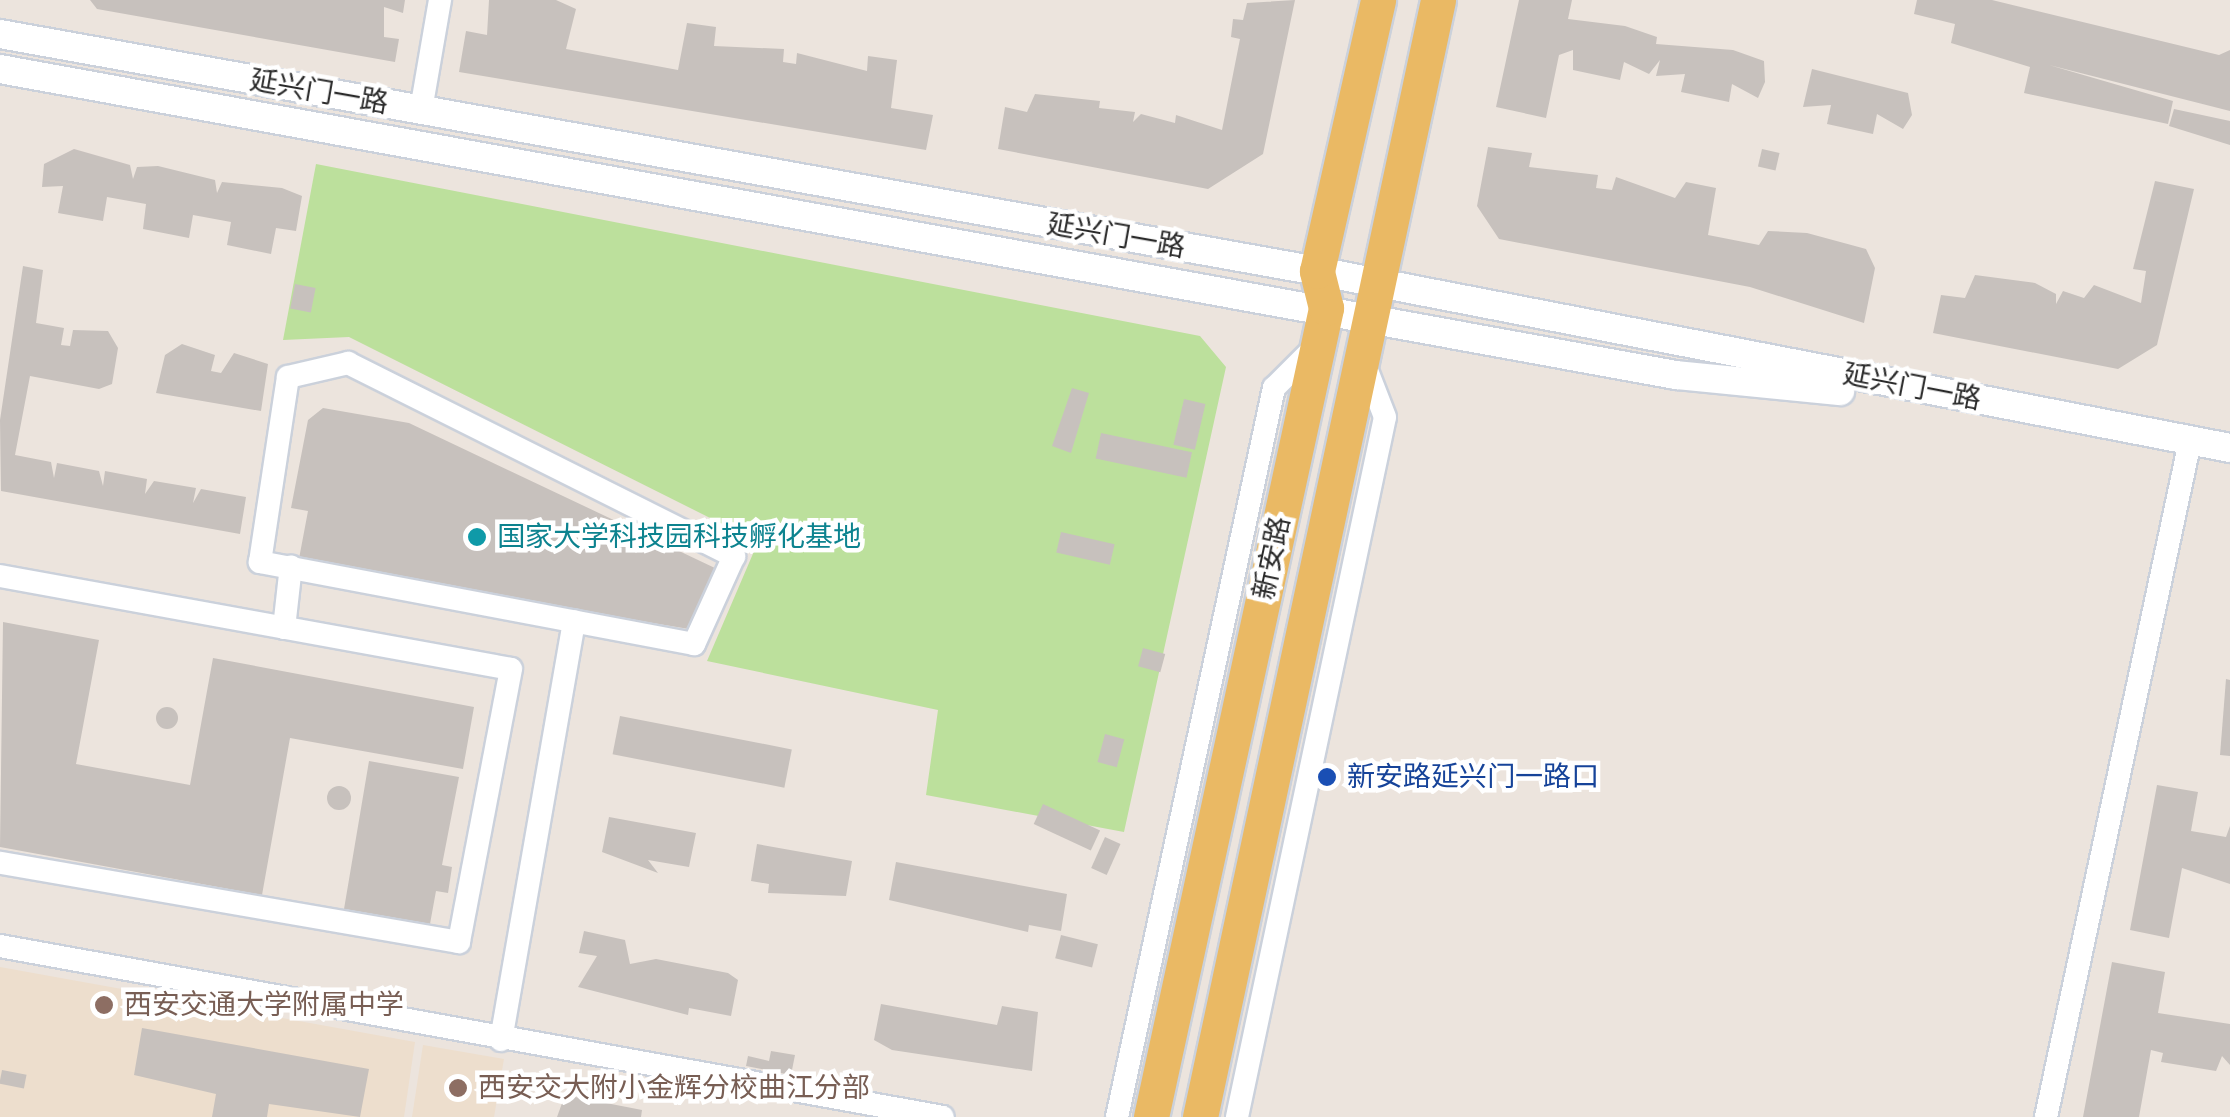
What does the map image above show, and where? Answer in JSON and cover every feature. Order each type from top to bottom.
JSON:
[{"type":"main road","name":"新安路","points":[[1151,1117],[1326,308],[1317,271],[1378,0]]},
{"type":"main road","name":"新安路","points":[[1200,1117],[1438,0]]},
{"type":"street","points":[[422,110],[440,0]]},
{"type":"street","name":"延兴门一路","points":[[0,34],[1380,283],[2189,450],[2230,468]]},
{"type":"street","name":"延兴门一路","points":[[0,69],[1326,308],[1676,375],[1815,386],[2189,450],[2230,448]]},
{"type":"street","points":[[1117,1117],[1274,388],[1318,344]]},
{"type":"street","points":[[1237,1117],[1386,417],[1363,359]]},
{"type":"street","points":[[348,363],[734,556],[694,644],[574,621],[260,562],[288,377],[348,363]]},
{"type":"street","points":[[2046,1117],[2189,450]]},
{"type":"street","points":[[284,628],[291,566]]},
{"type":"street","points":[[0,576],[511,669],[459,942],[0,862]]},
{"type":"street","points":[[501,1040],[574,621]]},
{"type":"street","points":[[0,946],[501,1040],[943,1117]]},
{"type":"shaded area","name":"西安交通大学附属中学","points":[[0,967],[415,1042],[404,1117],[0,1117]]},
{"type":"shaded area","name":"西安交大附小金辉分校曲江分部","points":[[423,1045],[504,1059],[494,1117],[412,1117]]},
{"type":"green space","points":[[316,164],[1200,336],[1226,367],[1124,832],[926,795],[938,710],[707,661],[758,542],[349,337],[283,340]]},
{"type":"building","points":[[90,0],[405,0],[403,13],[384,7],[384,37],[399,39],[395,62],[97,9]]},
{"type":"building","points":[[489,0],[556,0],[576,9],[566,49],[678,70],[687,23],[716,27],[714,46],[784,49],[783,62],[796,64],[797,53],[867,71],[868,56],[897,60],[891,108],[933,115],[926,150],[459,72],[466,31],[487,35]]},
{"type":"building","points":[[1295,0],[1263,154],[1208,189],[998,149],[1005,107],[1027,112],[1035,94],[1100,101],[1099,108],[1135,112],[1133,122],[1141,114],[1175,123],[1176,115],[1222,130],[1240,39],[1231,37],[1233,19],[1243,20],[1247,3]]},
{"type":"building","points":[[1519,0],[1572,0],[1568,19],[1625,26],[1657,37],[1656,44],[1733,50],[1764,61],[1765,82],[1758,98],[1732,84],[1729,102],[1681,92],[1685,74],[1656,76],[1660,60],[1649,74],[1624,62],[1620,80],[1573,70],[1573,50],[1559,55],[1546,118],[1496,107]]},
{"type":"building","points":[[1917,0],[1992,0],[2219,55],[2230,50],[2230,111],[2049,65],[2173,101],[2168,124],[2024,93],[2030,67],[1951,43],[1955,24],[1914,14]]},
{"type":"building","points":[[1812,69],[1908,93],[1912,115],[1903,129],[1877,114],[1873,134],[1827,124],[1831,105],[1803,107]]},
{"type":"building","points":[[2174,109],[2230,121],[2230,145],[2169,126]]},
{"type":"building","points":[[1488,147],[1532,153],[1529,167],[1598,175],[1596,188],[1612,190],[1616,177],[1675,198],[1686,182],[1716,188],[1708,235],[1759,245],[1768,231],[1807,233],[1866,249],[1875,268],[1864,323],[1750,287],[1499,239],[1477,206]]},
{"type":"building","points":[[74,149],[130,165],[133,179],[137,167],[158,166],[215,180],[217,193],[222,182],[282,188],[302,196],[296,231],[276,228],[271,254],[227,245],[231,222],[193,215],[189,238],[143,229],[146,204],[107,197],[103,221],[58,213],[63,186],[42,187],[44,164]]},
{"type":"building","points":[[1762,149],[1780,153],[1775,171],[1758,167]]},
{"type":"building","points":[[2155,181],[2194,189],[2157,345],[2118,369],[1933,333],[1941,295],[1965,298],[1975,275],[2035,283],[2056,294],[2056,304],[2063,291],[2084,298],[2094,285],[2141,303],[2146,271],[2133,269]]},
{"type":"building","points":[[23,266],[43,270],[36,323],[64,328],[61,345],[70,346],[73,330],[108,331],[118,348],[112,384],[99,389],[30,376],[15,455],[51,462],[54,478],[57,463],[99,471],[103,486],[105,471],[147,479],[145,494],[154,481],[196,488],[193,503],[201,489],[246,497],[240,534],[1,491],[0,420]]},
{"type":"building","points":[[295,284],[316,288],[311,313],[290,309]]},
{"type":"building","points":[[182,344],[215,355],[211,371],[221,373],[234,353],[268,364],[261,411],[156,393],[165,355]]},
{"type":"building","points":[[1072,388],[1089,393],[1071,453],[1052,446]]},
{"type":"building","points":[[1184,399],[1205,404],[1195,450],[1173,445]]},
{"type":"building","name":"国家大学科技园科技孵化基地","points":[[323,408],[409,423],[717,569],[689,629],[298,564],[308,511],[291,508],[308,420]]},
{"type":"building","points":[[1101,433],[1192,452],[1187,478],[1096,458]]},
{"type":"building","points":[[1061,532],[1115,544],[1110,565],[1056,552]]},
{"type":"building","points":[[3,622],[99,640],[76,764],[190,785],[213,658],[474,707],[463,769],[290,738],[262,895],[0,847]]},
{"type":"building","points":[[1143,648],[1165,654],[1160,672],[1138,666]]},
{"type":"building","points":[[2226,679],[2230,680],[2230,756],[2220,755]]},
{"type":"building","points":[[167,707],[175,710],[175,726],[167,729],[159,726],[156,718],[159,710]]},
{"type":"building","points":[[620,716],[792,749],[784,788],[613,754]]},
{"type":"building","points":[[1105,734],[1124,739],[1117,767],[1097,762]]},
{"type":"building","points":[[369,761],[459,777],[442,865],[452,867],[448,893],[436,891],[430,924],[344,909]]},
{"type":"building","points":[[2157,785],[2198,792],[2191,831],[2226,837],[2230,826],[2230,884],[2182,868],[2169,938],[2130,930]]},
{"type":"building","points":[[339,786],[351,798],[339,810],[327,798]]},
{"type":"building","points":[[1043,804],[1100,831],[1091,851],[1034,824]]},
{"type":"building","points":[[609,817],[696,833],[689,867],[648,860],[658,873],[602,852]]},
{"type":"building","points":[[1105,837],[1121,844],[1107,875],[1091,868]]},
{"type":"building","points":[[757,844],[852,861],[846,896],[768,893],[769,884],[751,881]]},
{"type":"building","points":[[896,862],[1067,894],[1061,931],[1029,925],[1028,932],[889,900]]},
{"type":"building","points":[[584,931],[625,940],[630,964],[656,959],[728,973],[738,980],[731,1016],[689,1008],[688,1015],[578,987],[597,956],[579,953]]},
{"type":"building","points":[[1061,935],[1098,944],[1092,967],[1055,958]]},
{"type":"building","points":[[2112,962],[2165,972],[2158,1013],[2230,1024],[2230,1065],[2222,1056],[2216,1071],[2161,1062],[2163,1053],[2151,1050],[2139,1117],[2083,1117]]},
{"type":"building","points":[[881,1004],[997,1025],[1002,1006],[1038,1012],[1032,1071],[892,1050],[874,1040]]},
{"type":"building","points":[[142,1028],[369,1069],[360,1117],[269,1104],[267,1117],[212,1117],[216,1094],[134,1075]]},
{"type":"building","points":[[771,1051],[795,1055],[791,1075],[746,1066],[748,1056],[769,1061]]},
{"type":"building","points":[[2,1070],[27,1075],[24,1089],[0,1084]]},
{"type":"building","points":[[565,1095],[642,1110],[641,1117],[557,1117]]},
{"type":"place","name":"国家大学科技园科技孵化基地","points":[[477,537]]},
{"type":"place","name":"新安路延兴门一路口","points":[[1327,777]]},
{"type":"place","name":"西安交通大学附属中学","points":[[104,1005]]},
{"type":"place","name":"西安交大附小金辉分校曲江分部","points":[[458,1088]]}]
